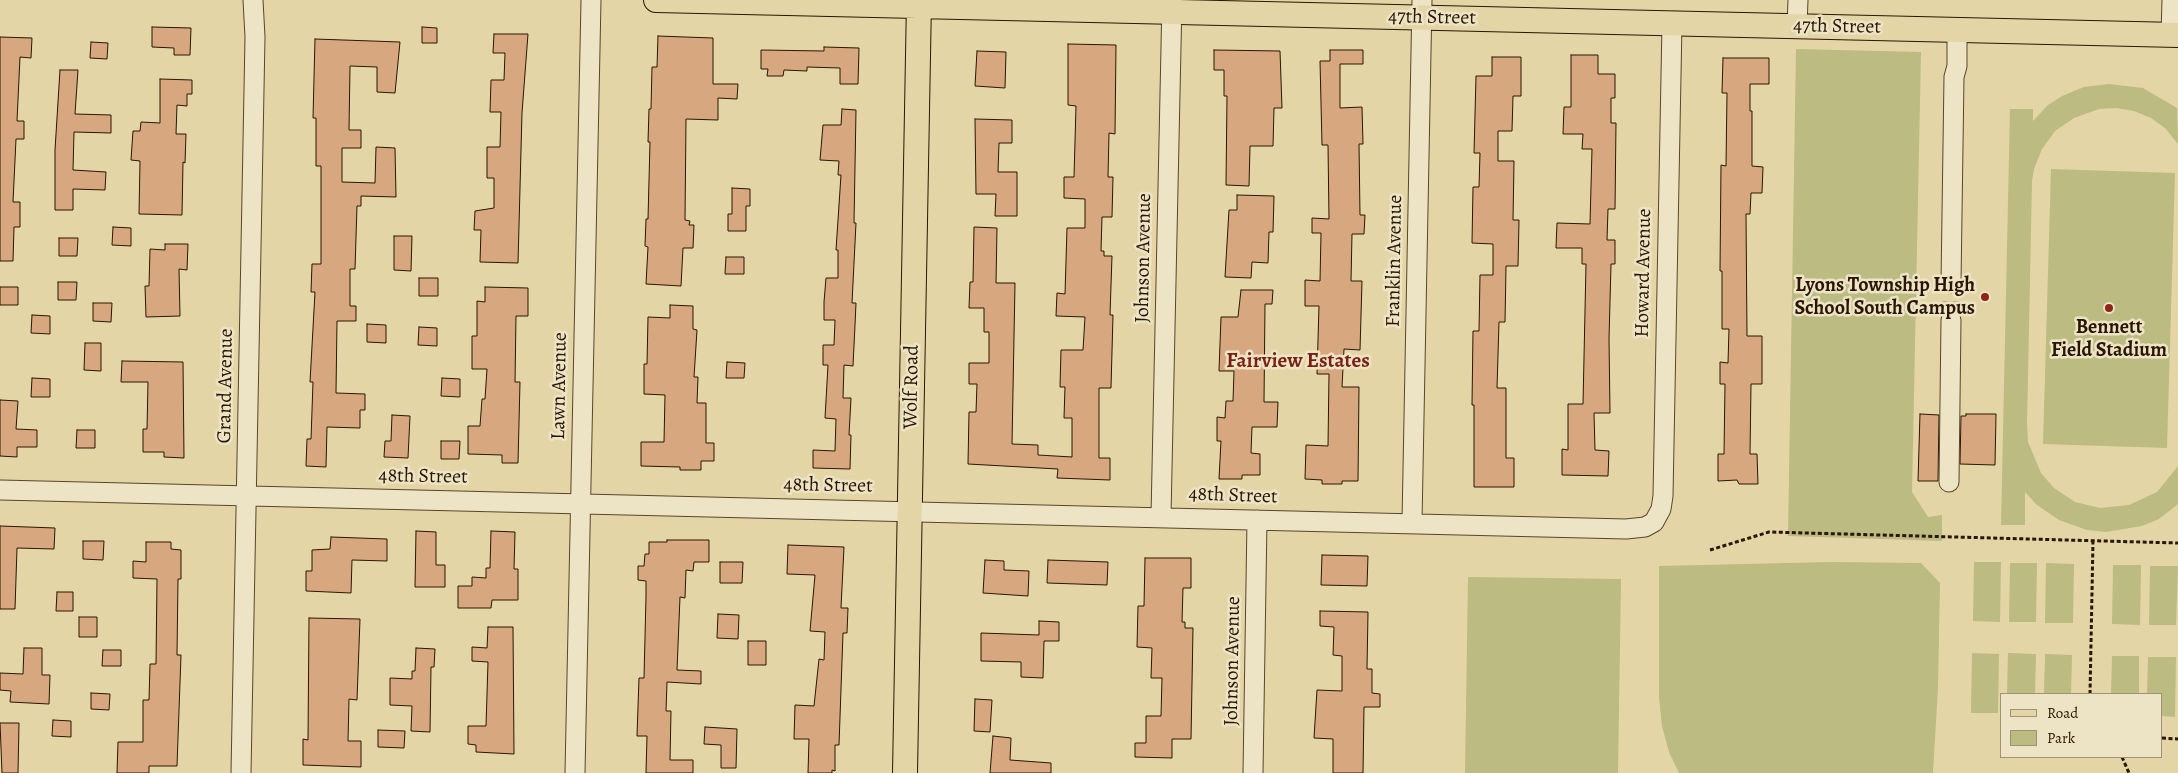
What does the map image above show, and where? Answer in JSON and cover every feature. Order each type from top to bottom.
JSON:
[{"type":"main road","name":"47th Street","points":[[656,0],[1422,9],[1672,23],[2174,34]]},
{"type":"main road","name":"Wolf Road","points":[[905,773],[919,3]]},
{"type":"street","name":"Grand Avenue","points":[[241,773],[255,37],[253,0]]},
{"type":"street","name":"Lawn Avenue","points":[[575,773],[591,0]]},
{"type":"street","points":[[1797,26],[1798,0]]},
{"type":"street","points":[[2172,0],[2174,34]]},
{"type":"street","name":"Johnson Avenue","points":[[1161,516],[1172,6]]},
{"type":"street","name":"Franklin Avenue","points":[[1412,522],[1422,9]]},
{"type":"street","name":"Howard Avenue","points":[[1654,522],[1661,509],[1663,496],[1672,23]]},
{"type":"street","points":[[1951,283],[1954,77],[1957,29]]},
{"type":"street","points":[[1949,482],[1951,320]]},
{"type":"street","name":"48th Street","points":[[0,490],[1161,516],[1257,520],[1412,522],[1626,529],[1645,527],[1654,522]]},
{"type":"street","name":"Johnson Avenue","points":[[1254,773],[1257,520]]},
{"type":"path","points":[[1710,550],[1769,532],[2178,543]]},
{"type":"path","points":[[2090,693],[2093,541]]},
{"type":"path","points":[[2163,738],[2178,739]]},
{"type":"path","points":[[2122,758],[2129,773]]},
{"type":"green space","points":[[1796,49],[1921,52],[1912,492],[1928,517],[1942,515],[1942,541],[1788,536]]},
{"type":"green space","points":[[2109,84],[2143,88],[2177,108],[2178,144],[2165,128],[2151,118],[2134,111],[2116,108],[2099,109],[2074,118],[2055,131],[2042,149],[2034,169],[2032,181],[2028,442],[2041,473],[2054,488],[2075,502],[2100,508],[2129,505],[2157,492],[2178,466],[2178,504],[2159,519],[2142,526],[2106,532],[2087,530],[2059,520],[2037,505],[2025,492],[2025,525],[2001,525],[2010,109],[2033,109],[2033,121],[2048,105],[2062,96],[2084,87]]},
{"type":"green space","name":"Bennett Field Stadium","points":[[2051,169],[2175,173],[2167,448],[2043,444]]},
{"type":"green space","points":[[1831,562],[1921,563],[1940,583],[1938,688],[1933,773],[1679,773],[1669,752],[1662,726],[1659,697],[1659,566]]},
{"type":"green space","points":[[1974,562],[2001,562],[2000,622],[1973,621]]},
{"type":"green space","points":[[2010,563],[2037,563],[2036,622],[2009,622]]},
{"type":"green space","points":[[2046,563],[2074,564],[2073,623],[2045,623]]},
{"type":"green space","points":[[2113,565],[2141,565],[2140,625],[2112,624]]},
{"type":"green space","points":[[2150,566],[2178,566],[2176,625],[2149,625]]},
{"type":"green space","points":[[1468,577],[1621,579],[1618,773],[1465,773]]},
{"type":"green space","points":[[1972,653],[1999,654],[1998,713],[1971,713]]},
{"type":"green space","points":[[2008,653],[2036,654],[2035,693],[2007,693]]},
{"type":"green space","points":[[2045,654],[2072,655],[2071,693],[2044,693]]},
{"type":"green space","points":[[2112,656],[2139,656],[2139,693],[2111,693]]},
{"type":"green space","points":[[2148,657],[2176,657],[2175,717],[2163,716],[2163,693],[2147,693]]},
{"type":"building","points":[[152,27],[191,28],[190,55],[174,55],[174,48],[152,47]]},
{"type":"building","points":[[422,27],[437,28],[437,43],[422,43]]},
{"type":"building","points":[[494,34],[528,34],[522,113],[518,263],[480,262],[481,230],[474,230],[475,211],[494,208],[494,178],[487,178],[487,147],[500,147],[501,112],[490,112],[491,80],[504,80],[505,53],[493,53]]},
{"type":"building","points":[[658,36],[713,38],[713,84],[738,84],[737,99],[718,98],[718,120],[686,119],[685,220],[690,221],[689,225],[694,225],[693,248],[683,248],[681,286],[646,284],[648,247],[645,246],[646,219],[648,219],[649,109],[651,109],[652,67],[657,67]]},
{"type":"building","points":[[0,37],[32,38],[31,58],[20,57],[17,121],[24,121],[24,139],[16,139],[13,202],[20,202],[20,227],[14,227],[13,261],[0,261]]},
{"type":"building","points":[[315,39],[400,42],[395,93],[377,92],[377,67],[350,66],[349,130],[361,130],[361,148],[342,148],[342,182],[375,183],[376,147],[395,148],[396,197],[361,196],[361,206],[357,206],[355,269],[350,269],[350,306],[356,306],[356,321],[337,321],[336,393],[365,394],[365,410],[360,410],[360,428],[327,427],[326,467],[306,466],[307,439],[311,439],[313,382],[310,382],[315,292],[311,292],[312,264],[321,264],[321,166],[316,166],[316,118],[313,118]]},
{"type":"building","points":[[91,42],[108,43],[107,59],[90,58]]},
{"type":"building","points":[[1068,44],[1116,45],[1115,134],[1109,133],[1108,177],[1113,177],[1112,217],[1102,217],[1101,251],[1104,251],[1104,256],[1112,256],[1110,315],[1113,315],[1111,388],[1099,388],[1099,458],[1110,458],[1110,480],[1057,478],[1058,469],[968,464],[969,412],[976,412],[977,384],[969,384],[969,363],[989,363],[989,332],[984,332],[984,308],[969,308],[970,282],[973,282],[974,227],[997,228],[996,283],[1015,283],[1012,444],[1038,445],[1038,455],[1072,457],[1072,418],[1064,418],[1065,387],[1060,387],[1061,350],[1083,350],[1085,317],[1056,316],[1057,293],[1065,294],[1067,228],[1085,228],[1085,199],[1064,198],[1064,177],[1074,177],[1076,106],[1068,105]]},
{"type":"building","points":[[824,47],[859,48],[858,84],[840,84],[840,68],[807,67],[807,71],[784,70],[783,76],[767,76],[768,69],[761,69],[761,50],[824,51]]},
{"type":"building","points":[[1214,50],[1280,51],[1282,108],[1274,108],[1273,146],[1250,146],[1249,186],[1226,185],[1227,96],[1224,96],[1224,70],[1214,70]]},
{"type":"building","points":[[1330,50],[1363,50],[1363,64],[1340,64],[1340,108],[1362,107],[1363,144],[1359,144],[1360,215],[1365,215],[1364,234],[1352,234],[1351,281],[1362,281],[1360,350],[1344,349],[1342,387],[1359,387],[1358,481],[1342,481],[1342,484],[1322,484],[1322,480],[1305,479],[1306,445],[1328,446],[1329,374],[1317,374],[1319,306],[1305,306],[1305,280],[1320,281],[1321,233],[1312,233],[1312,218],[1329,219],[1328,145],[1322,145],[1320,61],[1330,61]]},
{"type":"building","points":[[977,51],[1006,52],[1005,88],[975,86]]},
{"type":"building","points":[[1571,55],[1598,55],[1598,74],[1615,74],[1615,98],[1611,98],[1611,123],[1616,123],[1615,209],[1608,209],[1607,240],[1615,240],[1615,264],[1611,264],[1610,413],[1594,413],[1595,450],[1609,451],[1608,476],[1562,475],[1562,449],[1568,450],[1568,404],[1583,404],[1586,264],[1582,264],[1582,248],[1556,248],[1557,223],[1590,224],[1592,149],[1582,149],[1583,134],[1563,134],[1564,107],[1571,107]]},
{"type":"building","points":[[1492,57],[1521,57],[1521,96],[1513,96],[1512,131],[1498,131],[1498,161],[1514,161],[1513,220],[1519,220],[1518,266],[1506,266],[1505,322],[1499,322],[1497,388],[1506,388],[1506,458],[1514,458],[1514,487],[1474,487],[1473,331],[1479,331],[1480,275],[1493,275],[1493,244],[1472,243],[1473,187],[1479,187],[1480,153],[1474,153],[1476,76],[1492,76]]},
{"type":"building","points":[[1723,58],[1769,58],[1769,84],[1750,84],[1752,166],[1763,167],[1762,193],[1751,193],[1750,214],[1746,214],[1747,336],[1762,336],[1762,384],[1751,384],[1750,454],[1757,454],[1758,484],[1739,484],[1737,480],[1718,481],[1718,454],[1724,454],[1725,384],[1720,384],[1720,362],[1728,363],[1729,329],[1722,329],[1722,271],[1720,271],[1721,165],[1726,166],[1727,93],[1722,93]]},
{"type":"building","points":[[60,70],[78,70],[75,114],[111,115],[111,133],[74,132],[73,170],[106,172],[105,190],[73,189],[73,210],[55,210],[55,150]]},
{"type":"building","points":[[160,79],[192,80],[192,94],[187,94],[187,106],[177,105],[176,134],[186,134],[185,163],[183,162],[182,215],[139,214],[140,161],[131,160],[133,131],[140,131],[141,122],[160,123]]},
{"type":"building","points":[[842,109],[856,110],[854,223],[856,223],[852,303],[856,303],[853,366],[844,365],[843,398],[851,398],[850,469],[813,468],[813,450],[835,451],[836,419],[825,418],[828,365],[823,365],[823,345],[834,345],[835,320],[824,320],[824,302],[826,278],[838,278],[838,250],[836,250],[841,175],[838,175],[839,161],[820,160],[823,125],[841,125]]},
{"type":"building","points":[[975,119],[1012,120],[1012,143],[999,143],[998,172],[1017,172],[1017,216],[995,216],[996,194],[976,194]]},
{"type":"building","points":[[732,188],[750,189],[750,206],[746,206],[746,231],[728,231],[728,214],[732,214]]},
{"type":"building","points":[[1237,195],[1274,196],[1273,232],[1269,232],[1268,263],[1252,262],[1251,278],[1225,277],[1229,210],[1237,210]]},
{"type":"building","points":[[113,227],[131,228],[131,246],[112,245]]},
{"type":"building","points":[[394,236],[412,236],[411,271],[394,270]]},
{"type":"building","points":[[59,238],[78,238],[77,256],[59,256]]},
{"type":"building","points":[[165,244],[188,244],[187,270],[179,269],[180,316],[146,317],[145,286],[149,286],[150,249],[165,250]]},
{"type":"building","points":[[726,257],[744,257],[744,274],[725,274]]},
{"type":"building","points":[[419,278],[438,278],[438,296],[419,296]]},
{"type":"building","points":[[58,282],[77,282],[76,300],[58,300]]},
{"type":"building","points":[[0,287],[18,287],[18,305],[0,305]]},
{"type":"building","points":[[485,287],[528,288],[528,316],[516,316],[515,382],[520,382],[518,463],[502,463],[502,455],[468,454],[468,426],[480,426],[482,399],[485,399],[487,369],[472,369],[472,336],[477,336],[477,301],[485,302]]},
{"type":"building","points":[[1241,290],[1273,290],[1272,304],[1265,304],[1264,402],[1278,402],[1277,427],[1252,427],[1251,453],[1260,454],[1260,475],[1242,475],[1242,479],[1219,479],[1221,441],[1217,441],[1217,417],[1225,418],[1226,401],[1233,401],[1234,371],[1219,371],[1221,317],[1238,317]]},
{"type":"building","points":[[93,303],[112,303],[111,322],[93,321]]},
{"type":"building","points":[[670,305],[693,306],[693,329],[697,330],[694,377],[698,377],[697,403],[706,403],[706,443],[714,443],[714,461],[701,461],[701,470],[680,470],[680,467],[641,466],[641,442],[664,442],[665,395],[644,394],[644,364],[647,364],[648,317],[670,318]]},
{"type":"building","points":[[32,315],[50,316],[50,334],[31,333]]},
{"type":"building","points":[[367,324],[386,325],[386,343],[367,342]]},
{"type":"building","points":[[419,327],[437,328],[437,346],[418,345]]},
{"type":"building","points":[[85,343],[101,343],[101,371],[84,370]]},
{"type":"building","points":[[122,361],[183,362],[184,458],[164,457],[164,452],[143,452],[143,429],[147,429],[148,382],[121,382]]},
{"type":"building","points":[[727,362],[745,363],[744,378],[726,378]]},
{"type":"building","points":[[32,378],[50,379],[50,397],[31,397]]},
{"type":"building","points":[[442,378],[460,379],[460,397],[441,396]]},
{"type":"building","points":[[0,400],[18,401],[16,429],[37,430],[37,447],[17,447],[17,457],[0,456]]},
{"type":"building","points":[[1920,414],[1939,415],[1938,481],[1918,481]]},
{"type":"building","points":[[1966,414],[1996,414],[1995,465],[1960,464],[1961,416],[1966,416]]},
{"type":"building","points":[[392,415],[410,416],[408,458],[384,457],[385,441],[391,441]]},
{"type":"building","points":[[77,430],[95,430],[95,448],[76,448]]},
{"type":"building","points":[[441,441],[460,441],[459,459],[441,459]]},
{"type":"building","points":[[0,526],[55,528],[54,549],[17,548],[15,609],[0,609]]},
{"type":"building","points":[[416,531],[436,532],[436,565],[445,565],[445,587],[415,587]]},
{"type":"building","points":[[491,531],[515,532],[514,569],[518,569],[518,600],[492,600],[491,608],[458,608],[458,586],[472,586],[472,577],[486,578],[486,568],[490,568]]},
{"type":"building","points":[[331,537],[387,539],[387,561],[352,560],[351,593],[306,591],[306,571],[312,571],[312,550],[330,549]]},
{"type":"building","points":[[667,540],[709,540],[709,562],[694,562],[693,571],[686,570],[685,598],[680,597],[677,670],[701,671],[701,684],[667,682],[666,711],[671,711],[670,760],[693,760],[693,773],[646,773],[647,736],[637,736],[639,678],[644,678],[646,596],[646,581],[638,580],[638,566],[644,566],[645,554],[649,554],[649,542],[667,542]]},
{"type":"building","points":[[83,541],[104,541],[103,560],[83,559]]},
{"type":"building","points":[[146,542],[171,542],[171,549],[181,550],[181,579],[178,579],[177,655],[181,655],[177,766],[149,766],[149,773],[117,773],[118,742],[143,742],[143,700],[149,700],[150,664],[156,664],[157,579],[133,578],[133,561],[146,562]]},
{"type":"building","points":[[788,545],[844,547],[841,608],[848,608],[847,633],[843,633],[839,745],[835,745],[835,771],[832,770],[832,773],[808,773],[809,739],[794,739],[795,705],[814,706],[819,659],[824,660],[825,632],[810,631],[815,575],[787,574]]},
{"type":"building","points":[[1322,555],[1368,556],[1367,586],[1321,585]]},
{"type":"building","points":[[1145,558],[1191,558],[1191,588],[1183,588],[1182,622],[1185,622],[1185,628],[1193,628],[1191,739],[1172,739],[1172,758],[1135,757],[1135,743],[1146,743],[1146,716],[1161,716],[1162,678],[1151,678],[1152,648],[1137,647],[1138,606],[1144,606]]},
{"type":"building","points":[[985,560],[1004,561],[1004,570],[1029,571],[1028,596],[983,593]]},
{"type":"building","points":[[1048,560],[1108,562],[1107,585],[1047,583]]},
{"type":"building","points":[[720,562],[743,562],[742,583],[720,583]]},
{"type":"building","points":[[57,592],[73,592],[73,611],[56,611]]},
{"type":"building","points":[[1320,611],[1368,612],[1367,669],[1372,669],[1372,693],[1380,694],[1380,707],[1364,707],[1363,773],[1333,773],[1333,739],[1314,738],[1317,690],[1342,691],[1342,656],[1333,655],[1334,627],[1320,626]]},
{"type":"building","points":[[718,614],[739,615],[738,639],[717,638]]},
{"type":"building","points":[[79,617],[97,617],[97,637],[79,637]]},
{"type":"building","points":[[309,618],[360,619],[357,700],[349,699],[348,741],[361,741],[361,767],[303,765],[303,739],[308,740]]},
{"type":"building","points":[[1039,621],[1059,622],[1059,641],[1044,641],[1043,678],[1021,677],[1021,662],[981,661],[981,633],[1039,635]]},
{"type":"building","points":[[488,627],[513,627],[514,754],[476,752],[476,745],[468,744],[468,726],[486,726],[488,662],[472,661],[472,647],[487,648]]},
{"type":"building","points":[[748,641],[766,641],[766,665],[748,665]]},
{"type":"building","points":[[24,648],[42,648],[42,675],[50,675],[49,704],[10,702],[11,691],[0,690],[0,673],[23,674]]},
{"type":"building","points":[[416,648],[435,649],[434,667],[431,667],[430,732],[411,731],[412,706],[390,705],[390,678],[412,679],[412,671],[415,671]]},
{"type":"building","points":[[103,650],[121,650],[121,666],[102,666]]},
{"type":"building","points":[[91,693],[110,694],[109,710],[91,709]]},
{"type":"building","points":[[975,699],[992,700],[990,732],[974,731]]},
{"type":"building","points":[[53,720],[71,721],[71,737],[52,736]]},
{"type":"building","points":[[0,723],[19,723],[18,773],[2,773]]},
{"type":"building","points":[[705,727],[737,729],[736,768],[721,768],[721,745],[704,744]]},
{"type":"building","points":[[378,730],[405,731],[404,748],[378,747]]},
{"type":"building","points":[[993,736],[1011,738],[1010,760],[1051,763],[1051,773],[990,773]]},
{"type":"tunnel","points":[[1951,283],[1951,320]]},
{"type":"place","name":"Lyons Township High School South Campus","points":[[1985,297]]},
{"type":"place","name":"Bennett Field Stadium","points":[[2109,308]]},
{"type":"district","name":"Fairview Estates","points":[[1298,362]]}]
